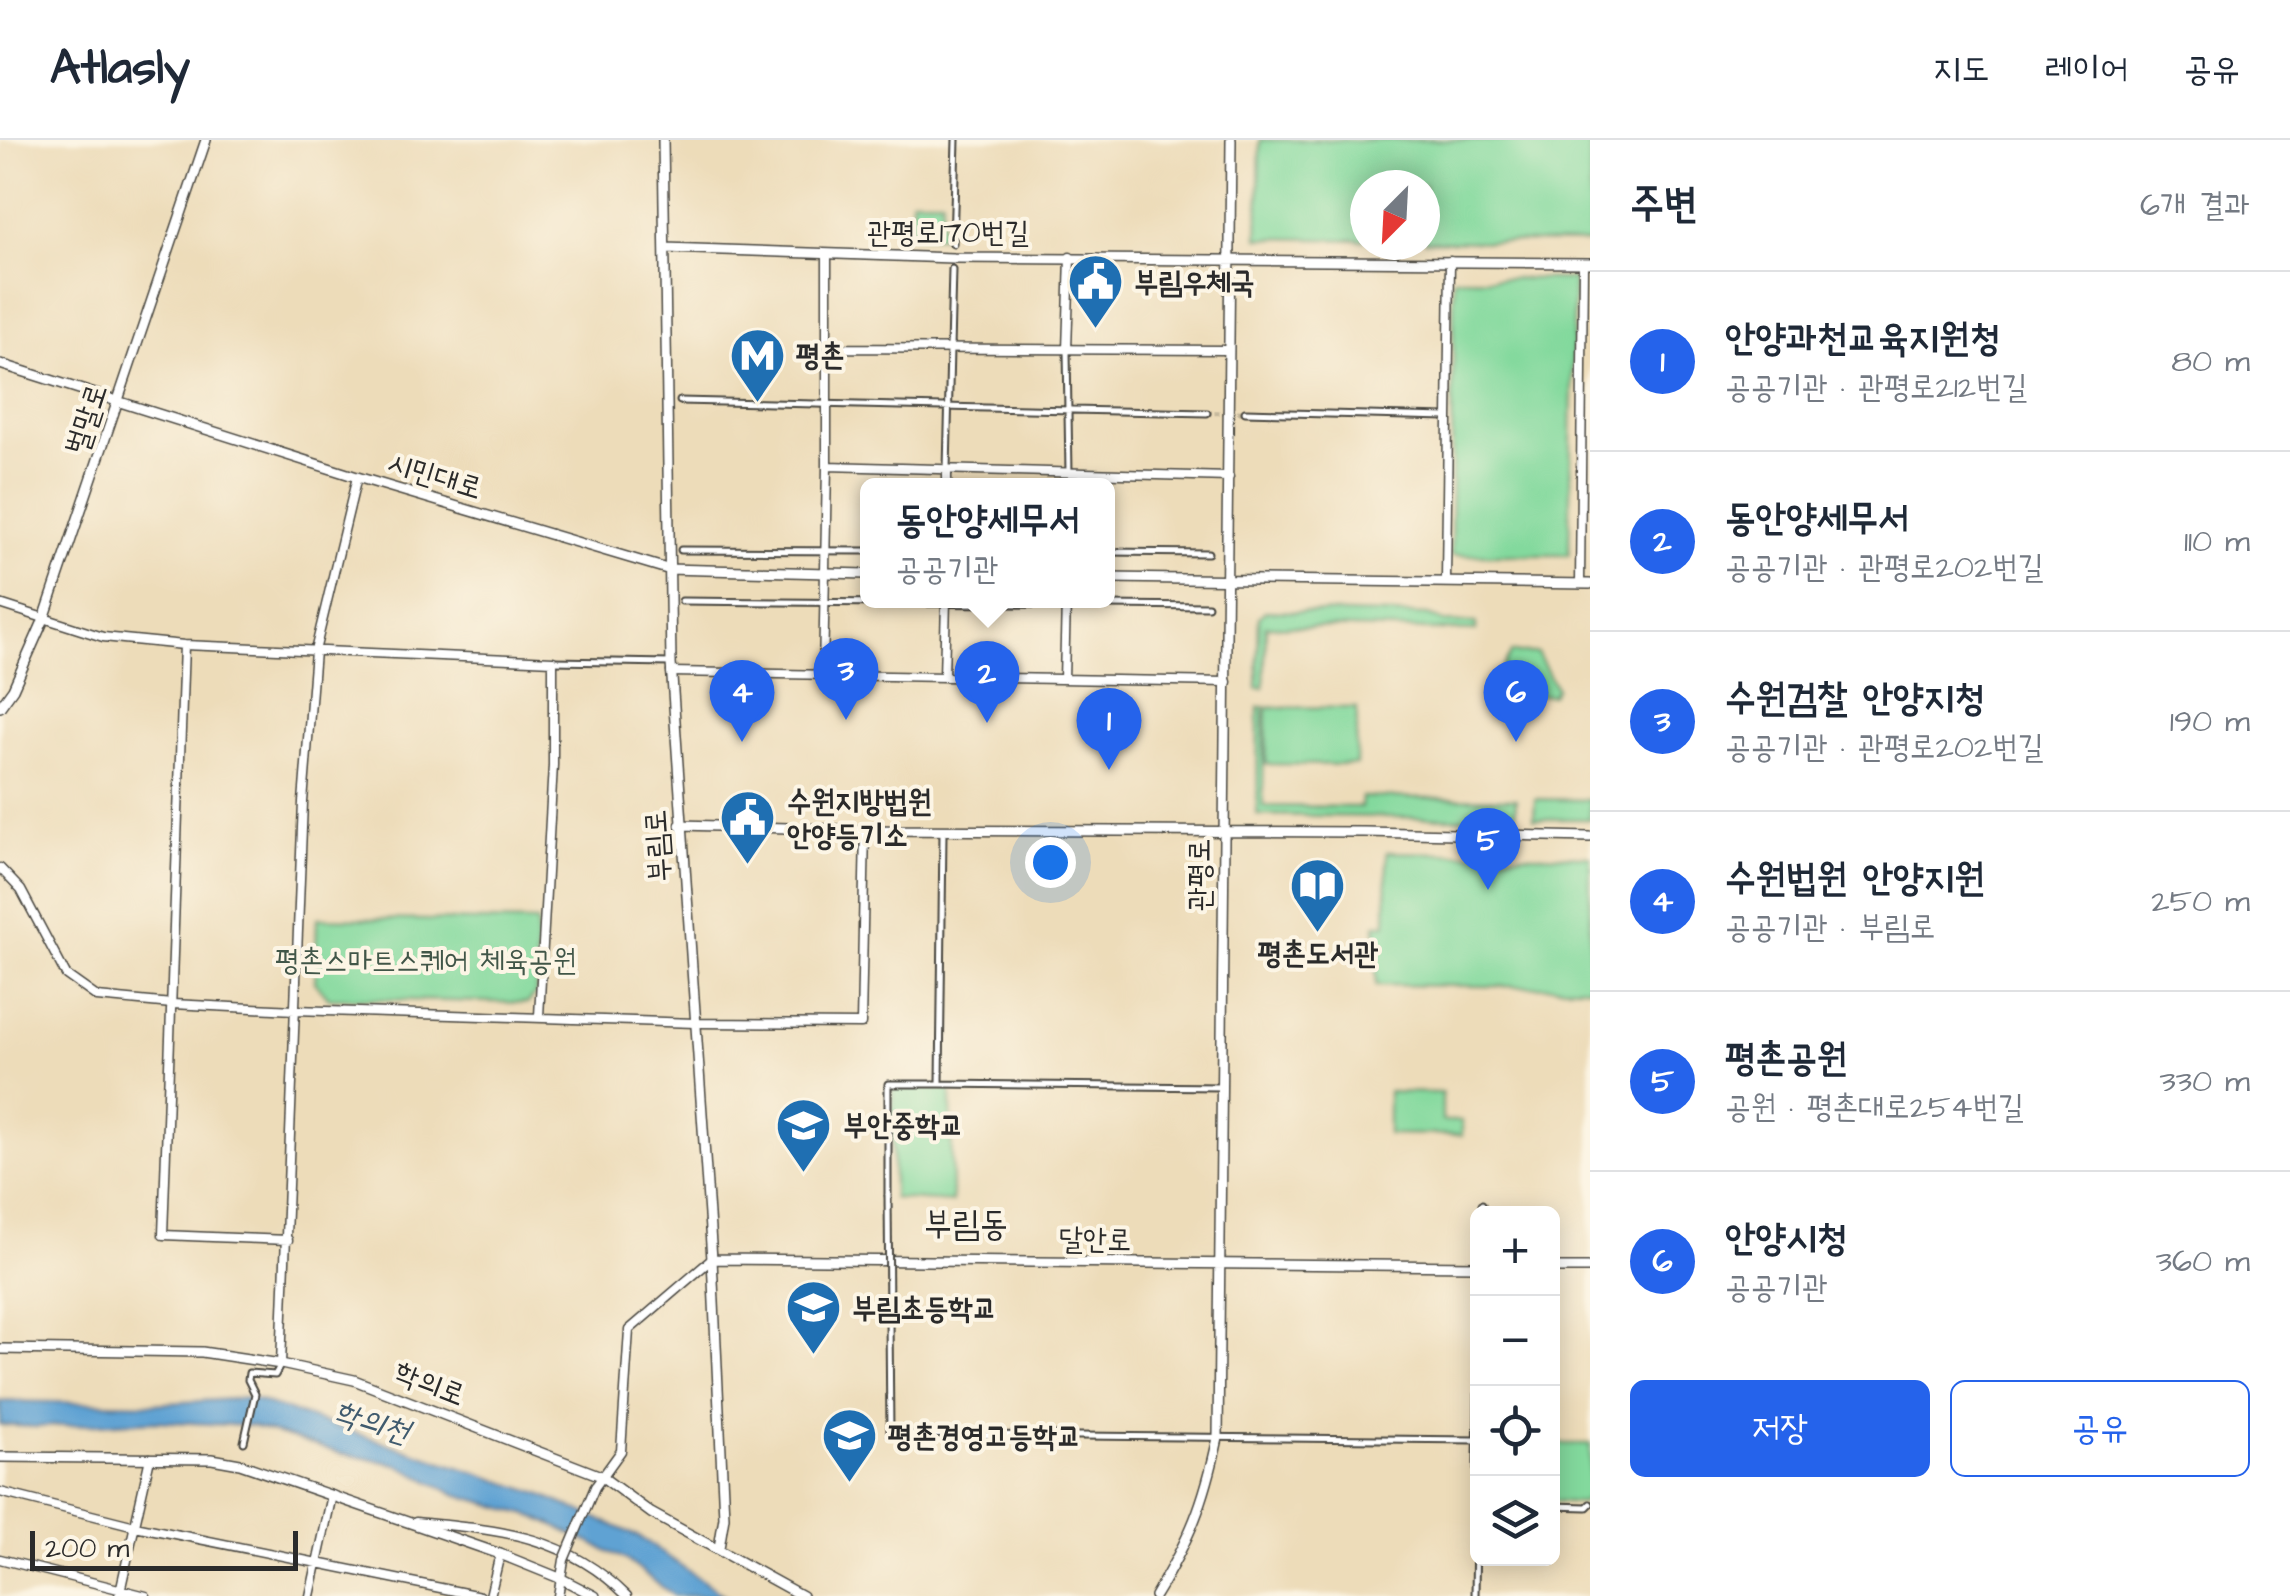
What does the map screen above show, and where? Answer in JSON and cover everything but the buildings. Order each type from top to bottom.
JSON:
[{"type":"street","name":"벌말로","points":[[0,708],[13,689],[44,619],[206,140]]},
{"type":"street","name":"부림로","points":[[663,140],[671,668],[712,1260],[724,1517],[720,1548]]},
{"type":"street","points":[[953,244],[956,140]]},
{"type":"street","name":"관평로","points":[[1156,1596],[1203,1506],[1218,1438],[1231,140]]},
{"type":"street","name":"관평로170번길","points":[[665,248],[828,255],[1587,263]]},
{"type":"street","points":[[823,675],[828,255]]},
{"type":"street","points":[[1069,478],[1066,350],[1070,257]]},
{"type":"street","points":[[1446,580],[1450,262]]},
{"type":"street","points":[[1115,578],[1585,584],[1587,263]]},
{"type":"street","points":[[947,478],[952,268]]},
{"type":"street","points":[[828,348],[1227,350]]},
{"type":"street","name":"시민대로","points":[[0,364],[356,477],[667,569],[860,574]]},
{"type":"street","points":[[680,401],[1208,412]]},
{"type":"street","points":[[1246,412],[1448,417]]},
{"type":"street","points":[[827,466],[1229,477]]},
{"type":"street","points":[[244,1440],[254,1398],[248,1380],[250,1373],[276,1375],[281,1364],[303,802],[315,651],[356,477]]},
{"type":"street","points":[[682,550],[860,551]]},
{"type":"street","points":[[1115,552],[1208,553]]},
{"type":"street","points":[[682,601],[860,602]]},
{"type":"street","points":[[1115,603],[1208,606]]},
{"type":"street","points":[[0,604],[103,637],[184,644],[823,675],[1227,682]]},
{"type":"street","points":[[944,677],[946,608]]},
{"type":"street","points":[[1064,679],[1066,608]]},
{"type":"street","points":[[184,644],[163,1236],[288,1240]]},
{"type":"street","points":[[539,1016],[553,765],[552,661]]},
{"type":"street","points":[[680,825],[1590,837]]},
{"type":"street","points":[[0,868],[22,890],[66,974],[97,997],[295,1010],[695,1023],[861,1024],[865,830]]},
{"type":"street","points":[[940,1084],[943,830]]},
{"type":"street","points":[[1221,1087],[888,1084],[890,1434],[1470,1440]]},
{"type":"street","points":[[558,1596],[564,1560],[594,1487],[621,1450],[629,1330],[712,1260]]},
{"type":"street","name":"달안로","points":[[712,1260],[1470,1266]]},
{"type":"street","points":[[1560,1268],[1590,1268]]},
{"type":"street","name":"학의로","points":[[0,1349],[202,1352],[354,1380],[601,1476],[651,1513],[802,1596]]},
{"type":"street","points":[[0,1457],[150,1458],[240,1464],[500,1554],[562,1578],[594,1596]]},
{"type":"street","points":[[119,1593],[150,1458]]},
{"type":"street","points":[[0,1492],[135,1526],[480,1596]]},
{"type":"street","points":[[310,1596],[332,1495]]},
{"type":"street","points":[[1560,1506],[1587,1508],[1590,1504]]},
{"type":"street","points":[[406,1521],[486,1530],[554,1544],[602,1571],[627,1596]]},
{"type":"street","points":[[490,1596],[500,1554]]},
{"type":"street","points":[[0,1559],[119,1593],[146,1596]]},
{"type":"street","points":[[1475,1596],[1476,1566]]},
{"type":"green space","points":[[1260,140],[1590,140],[1590,243],[1440,241],[1440,170],[1350,170],[1350,240],[1258,238]]},
{"type":"green space","points":[[912,199],[942,199],[942,236],[912,235]]},
{"type":"green space","points":[[1454,278],[1574,279],[1569,555],[1451,555]]},
{"type":"green space","points":[[1265,611],[1428,615],[1444,622],[1476,623],[1476,631],[1266,626],[1264,688],[1257,688],[1259,617]]},
{"type":"green space","points":[[1511,653],[1537,653],[1556,688],[1552,695],[1495,695],[1491,688]]},
{"type":"green space","points":[[1258,707],[1264,707],[1263,806],[1361,807],[1362,797],[1516,799],[1515,819],[1257,815]]},
{"type":"green space","points":[[1267,707],[1357,708],[1356,765],[1266,764]]},
{"type":"green space","points":[[1535,799],[1590,800],[1590,819],[1534,819]]},
{"type":"green space","points":[[1387,852],[1590,856],[1590,987],[1376,985],[1376,924],[1386,924]]},
{"type":"green space","name":"평촌스마트스퀘어 체육공원","points":[[317,918],[537,922],[536,993],[528,1003],[329,998],[315,982]]},
{"type":"green space","points":[[892,1087],[951,1089],[952,1202],[893,1198]]},
{"type":"green space","points":[[1388,1092],[1442,1093],[1442,1121],[1462,1121],[1462,1135],[1388,1134]]},
{"type":"green space","points":[[1560,1444],[1590,1444],[1590,1494],[1582,1503],[1560,1501]]},
{"type":"water","name":"학의천","points":[[250,1398],[540,1494],[638,1536],[725,1596],[674,1596],[625,1559],[535,1517],[455,1494],[396,1464],[340,1453],[252,1426],[155,1421],[0,1425],[0,1401],[152,1404]]},
{"type":"tunnel","points":[[1207,413],[1245,412]]},
{"type":"place","name":"부림우체국","points":[[1095,331]]},
{"type":"place","name":"평촌","points":[[757,404]]},
{"type":"place","name":"수원검찰 안양지청","points":[[846,720]]},
{"type":"place","name":"동안양세무서","points":[[987,723]]},
{"type":"place","name":"수원법원 안양지원","points":[[742,742]]},
{"type":"place","name":"안양시청","points":[[1516,742]]},
{"type":"place","name":"안양과천교육지원청","points":[[1109,770]]},
{"type":"place","name":"수원지방법원 안양등기소","points":[[748,867]]},
{"type":"place","name":"평촌공원","points":[[1488,890]]},
{"type":"place","name":"평촌도서관","points":[[1318,934]]},
{"type":"place","name":"부안중학교","points":[[804,1174]]},
{"type":"place","name":"부림초등학교","points":[[813,1357]]},
{"type":"place","name":"평촌경영고등학교","points":[[849,1485]]},
{"type":"district","name":"부림동","points":[[966,1223]]}]
